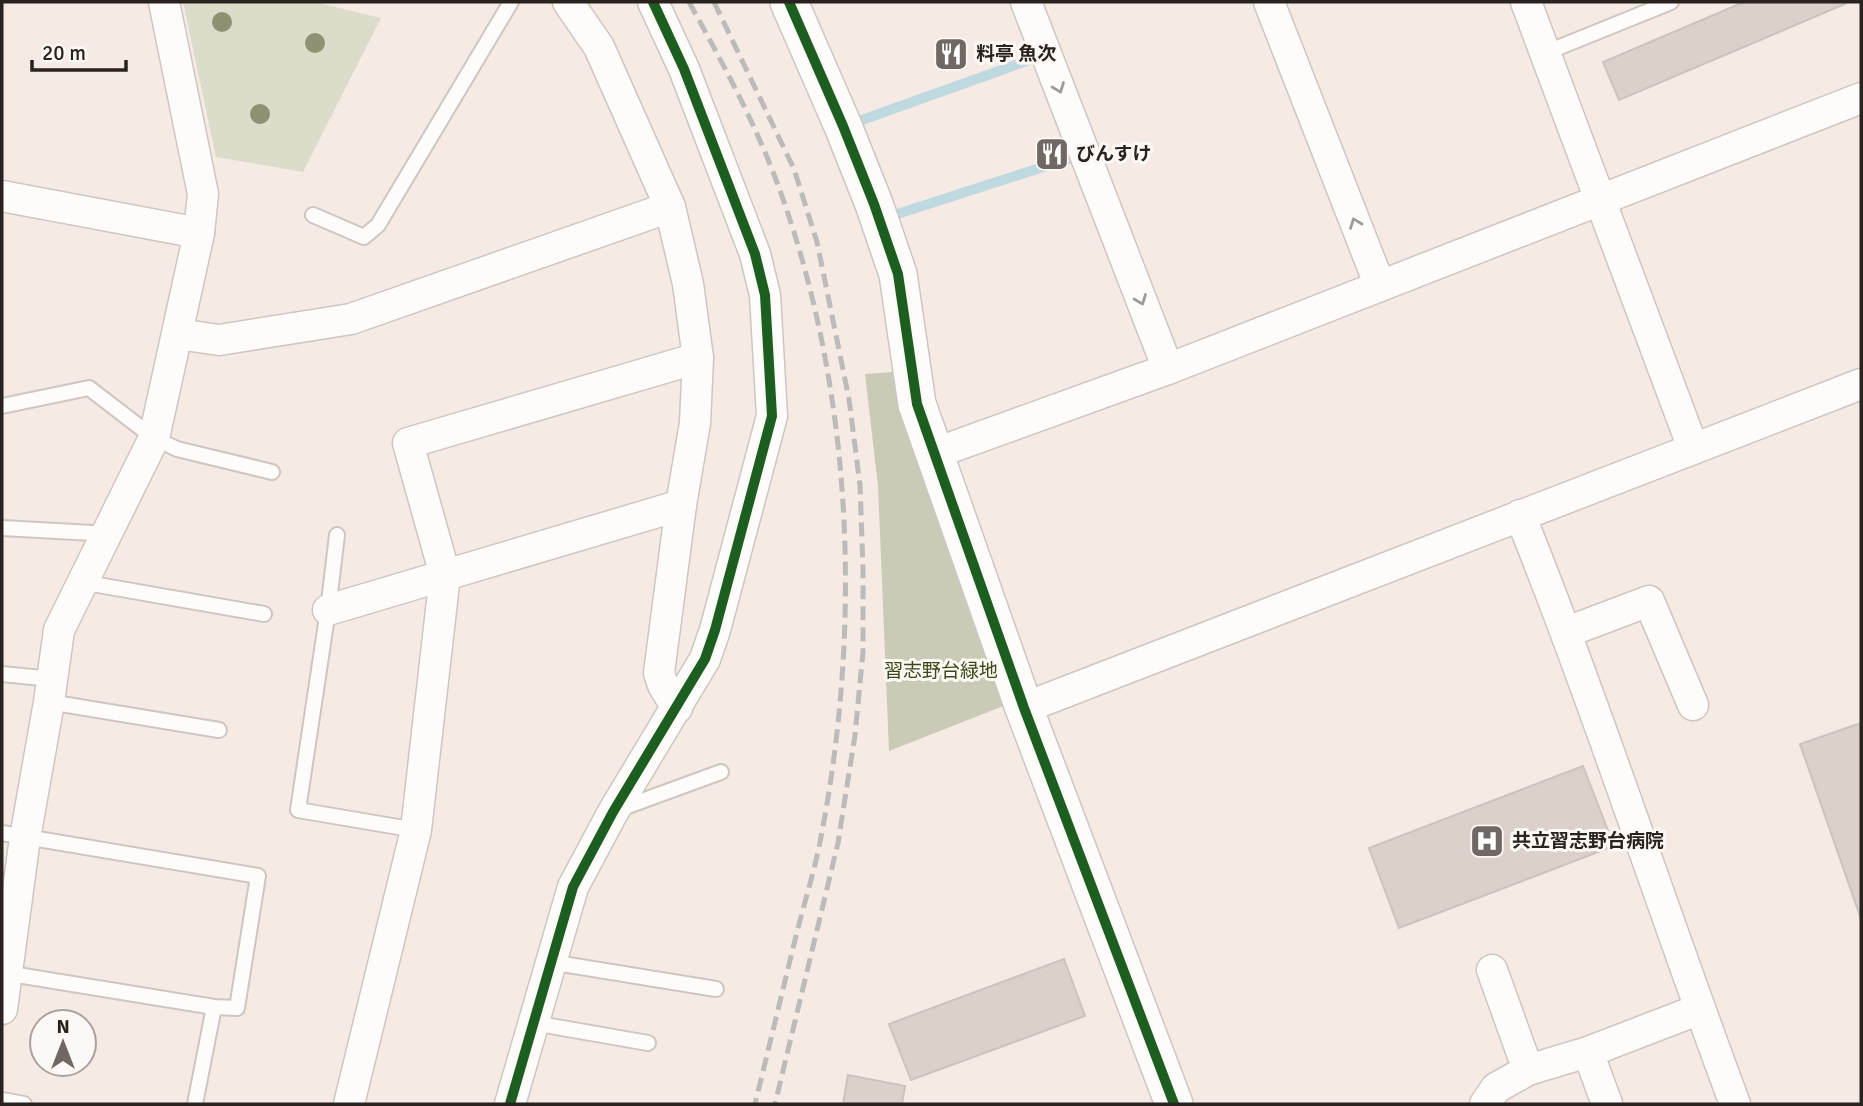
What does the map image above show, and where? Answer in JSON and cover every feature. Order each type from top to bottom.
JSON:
[{"type":"street","points":[[2,1009],[13,835],[51,691],[59,630],[154,438],[199,233],[203,194],[164,2]]},
{"type":"street","points":[[568,2],[599,47],[670,207],[688,284],[698,358],[695,424],[681,505],[659,673],[677,708]]},
{"type":"street","points":[[510,1104],[573,887],[613,811],[705,659],[772,416],[765,295],[755,254],[684,69],[653,2]]},
{"type":"street","points":[[789,2],[844,127],[898,274],[916,404],[1024,708],[1174,1104]]},
{"type":"street","points":[[1026,2],[1168,369]]},
{"type":"street","points":[[1269,2],[1380,286]]},
{"type":"street","points":[[1526,2],[1693,449]]},
{"type":"street","points":[[933,454],[1168,369],[1861,98]]},
{"type":"street","points":[[2,195],[199,233]]},
{"type":"street","points":[[178,334],[219,340],[352,319],[670,207]]},
{"type":"street","points":[[349,1104],[416,830],[444,575],[408,443],[698,358]]},
{"type":"street","points":[[1024,708],[1861,384]]},
{"type":"street","points":[[328,610],[681,505]]},
{"type":"street","points":[[1520,515],[1567,632],[1735,1104]]},
{"type":"street","points":[[1567,632],[1648,601],[1693,705]]},
{"type":"street","points":[[1492,970],[1528,1070]]},
{"type":"street","points":[[1485,1104],[1496,1088],[1528,1070],[1588,1052],[1700,1009]]},
{"type":"street","points":[[1588,1052],[1607,1104]]},
{"type":"lane","points":[[313,215],[364,237],[378,225],[510,2]]},
{"type":"lane","points":[[1545,53],[1671,2]]},
{"type":"lane","points":[[2,406],[89,388],[154,438],[177,449],[272,472]]},
{"type":"lane","points":[[2,528],[93,533],[106,537]]},
{"type":"lane","points":[[337,536],[298,810],[416,830]]},
{"type":"lane","points":[[81,582],[264,614]]},
{"type":"lane","points":[[2,674],[51,691],[219,730]]},
{"type":"lane","points":[[613,811],[721,772]]},
{"type":"lane","points":[[5,973],[237,1009],[258,876],[13,835]]},
{"type":"lane","points":[[550,962],[716,989]]},
{"type":"lane","points":[[195,1104],[214,1007]]},
{"type":"lane","points":[[533,1023],[648,1043]]},
{"type":"lane","points":[[2,1100],[24,1104]]},
{"type":"green space","points":[[183,2],[314,2],[381,18],[303,172],[216,157]]},
{"type":"green space","name":"習志野台緑地","points":[[893,372],[900,412],[1011,703],[889,751],[878,486],[865,374]]},
{"type":"building","points":[[1744,2],[1845,4],[1619,100],[1603,62]]},
{"type":"building","points":[[1861,723],[1861,919],[1800,744]]},
{"type":"building","points":[[1583,766],[1614,846],[1399,928],[1369,848]]},
{"type":"building","points":[[1064,959],[1085,1016],[911,1080],[889,1024]]},
{"type":"building","points":[[848,1075],[905,1086],[902,1104],[843,1104]]},
{"type":"waterway","points":[[848,125],[1035,58]]},
{"type":"waterway","points":[[885,218],[1080,155]]},
{"type":"railway","points":[[689,2],[756,132],[775,177],[801,256],[821,337],[835,420],[843,503],[845,587],[842,671],[834,755],[819,849],[755,1104]]},
{"type":"railway","points":[[714,2],[794,169],[817,242],[849,399],[860,485],[863,652],[855,735],[838,843],[775,1104]]},
{"type":"cycle path","points":[[510,1104],[573,887],[613,812],[705,659],[772,416],[765,295],[755,254],[684,69],[653,2]]},
{"type":"cycle path","points":[[789,2],[874,204],[898,274],[917,404],[1024,708],[1174,1104]]},
{"type":"place","name":"料亭 魚次","points":[[951,54]]},
{"type":"place","name":"びんすけ","points":[[1052,154]]},
{"type":"place","name":"共立習志野台病院","points":[[1487,841]]}]
